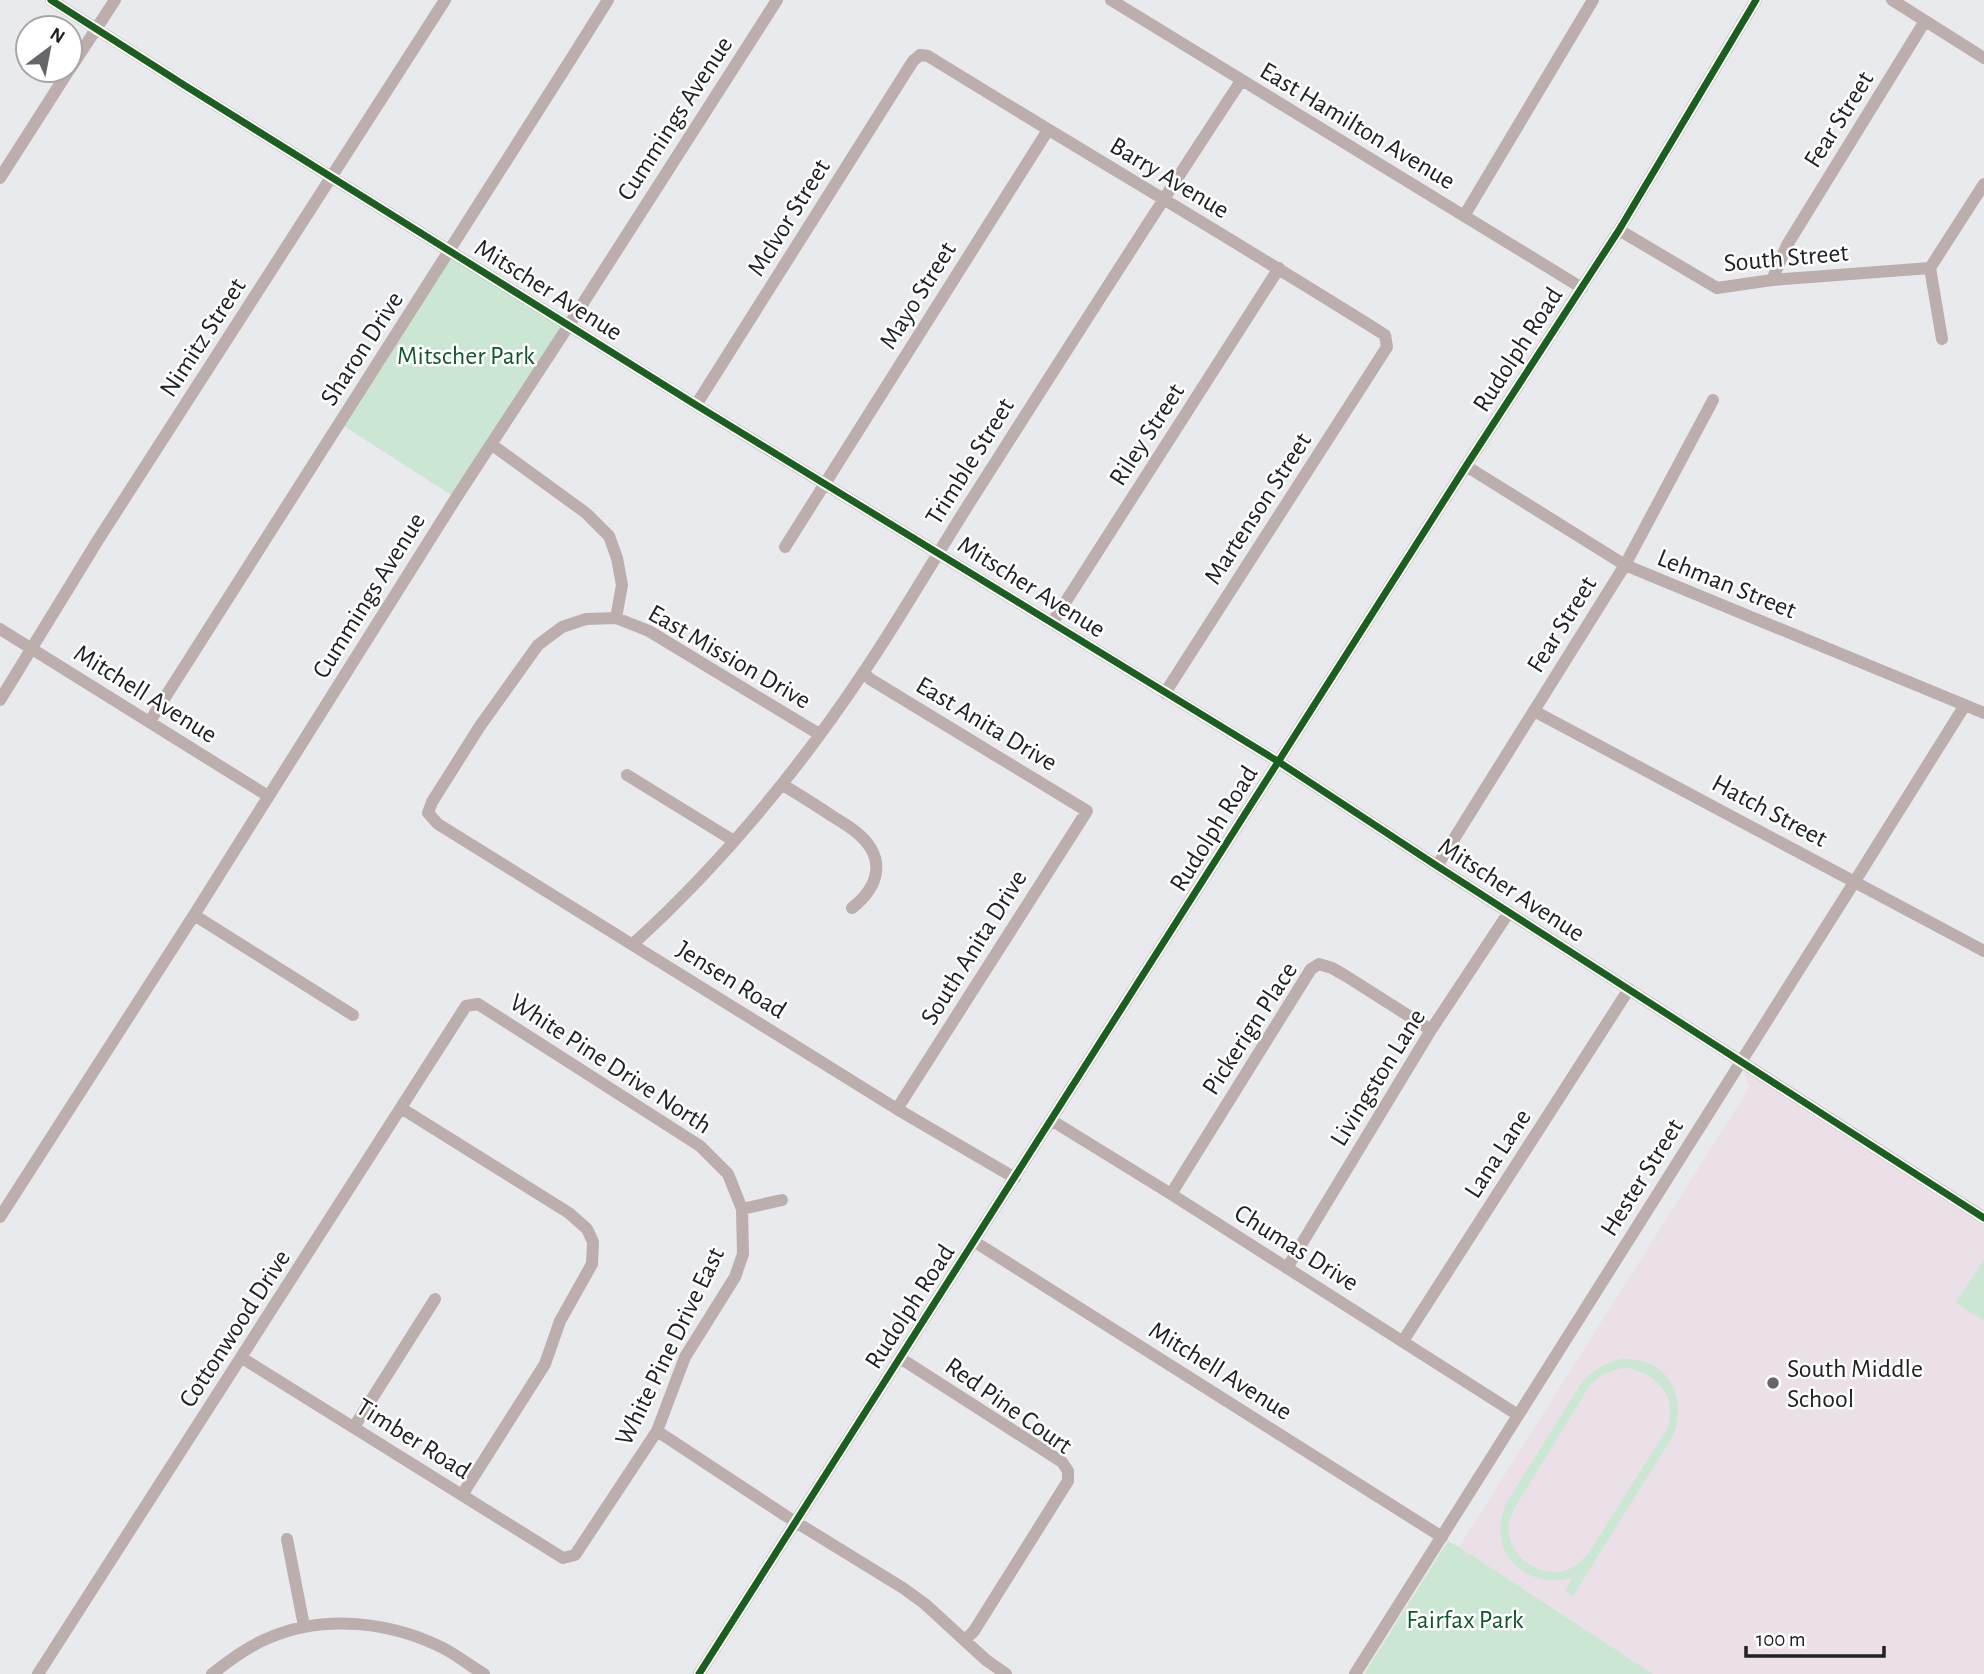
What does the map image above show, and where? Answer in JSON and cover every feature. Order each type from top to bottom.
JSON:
[{"type":"street","name":"Mitscher Avenue","points":[[51,0],[695,405],[1279,762],[1984,1219]]},
{"type":"street","points":[[84,47],[115,0]]},
{"type":"street","name":"Nimitz Street","points":[[0,700],[113,517],[445,0]]},
{"type":"street","name":"Sharon Drive","points":[[150,721],[608,0]]},
{"type":"street","name":"Cummings Avenue","points":[[0,1217],[777,0]]},
{"type":"street","name":"East Hamilton Avenue","points":[[1111,0],[1582,288]]},
{"type":"street","points":[[1464,216],[1593,0]]},
{"type":"street","name":"Rudolph Road","points":[[699,1674],[1466,466],[1619,230],[1756,0]]},
{"type":"street","points":[[1892,0],[1984,58]]},
{"type":"street","name":"Fear Street","points":[[1772,280],[1787,245],[1925,21]]},
{"type":"street","name":"Barry Avenue","points":[[920,55],[928,55],[1162,200],[1279,268],[1385,335],[1387,347]]},
{"type":"street","name":"McIvor Street","points":[[695,405],[913,61],[920,55]]},
{"type":"street","name":"Trimble Street","points":[[633,944],[670,909],[783,785],[863,673],[1162,200],[1241,81]]},
{"type":"street","points":[[0,177],[60,84]]},
{"type":"street","name":"Mayo Street","points":[[785,547],[1048,130]]},
{"type":"street","points":[[1942,339],[1930,268],[1984,184]]},
{"type":"street","name":"South Street","points":[[1619,230],[1717,288],[1772,280],[1930,268]]},
{"type":"street","name":"Riley Street","points":[[1052,623],[1279,268]]},
{"type":"street","name":"Martenson Street","points":[[1165,693],[1387,347]]},
{"type":"street","name":"Fear Street","points":[[1437,866],[1625,565],[1713,400]]},
{"type":"street","points":[[492,444],[586,513],[609,536],[617,558],[622,586],[616,618]]},
{"type":"street","name":"Lehman Street","points":[[1466,466],[1625,565],[1984,713]]},
{"type":"street","name":"East Mission Drive","points":[[616,618],[649,631],[819,734]]},
{"type":"street","name":"Jensen Road","points":[[616,618],[586,619],[562,628],[538,645],[480,726],[432,802],[428,813],[438,824],[897,1109],[1015,1178]]},
{"type":"street","name":"Mitchell Avenue","points":[[0,629],[268,796]]},
{"type":"street","name":"East Anita Drive","points":[[863,673],[1087,811]]},
{"type":"street","name":"Hester Street","points":[[1355,1674],[1965,705]]},
{"type":"street","name":"Hatch Street","points":[[1534,711],[1984,951]]},
{"type":"street","points":[[627,775],[734,841]]},
{"type":"street","points":[[783,785],[856,832],[870,846],[877,870],[873,885],[864,898],[852,908]]},
{"type":"street","name":"South Anita Drive","points":[[897,1109],[1087,811]]},
{"type":"street","name":"Livingston Lane","points":[[1287,1268],[1431,1030],[1509,912]]},
{"type":"street","points":[[194,915],[353,1015]]},
{"type":"street","name":"Pickerign Place","points":[[1171,1194],[1306,977],[1319,964],[1346,976],[1431,1030]]},
{"type":"street","name":"Lana Lane","points":[[1403,1341],[1629,989]]},
{"type":"street","name":"White Pine Drive North","points":[[466,1006],[478,1004],[700,1146],[728,1174],[741,1209]]},
{"type":"street","name":"Cottonwood Drive","points":[[38,1674],[466,1006]]},
{"type":"street","points":[[401,1108],[569,1213],[587,1228],[593,1242],[592,1264],[560,1321],[545,1364],[462,1495]]},
{"type":"street","name":"Chumas Drive","points":[[1051,1120],[1518,1415]]},
{"type":"street","points":[[741,1209],[782,1200]]},
{"type":"street","name":"White Pine Drive East","points":[[563,1558],[575,1555],[657,1431],[685,1357],[735,1277],[743,1254],[741,1209]]},
{"type":"street","name":"Mitchell Avenue","points":[[975,1242],[1443,1537]]},
{"type":"street","points":[[354,1427],[435,1299]]},
{"type":"street","name":"Timber Road","points":[[242,1358],[563,1558]]},
{"type":"street","name":"Red Pine Court","points":[[900,1358],[1062,1462],[1068,1471],[1068,1481],[974,1631],[965,1640]]},
{"type":"street","points":[[657,1431],[903,1588],[1006,1674]]},
{"type":"street","points":[[287,1539],[304,1626]]},
{"type":"street","points":[[212,1674],[233,1658],[270,1637],[304,1626],[349,1623],[398,1631],[443,1648],[484,1674]]},
{"type":"shaded area","name":"South Middle School","points":[[1740,1063],[1984,1218],[1984,1674],[1653,1674],[1459,1547],[1749,1088]]},
{"type":"green space","name":"Mitscher Park","points":[[450,252],[569,325],[456,498],[339,423]]},
{"type":"green space","points":[[1984,1261],[1984,1321],[1956,1303]]},
{"type":"green space","points":[[1621,1359],[1651,1364],[1669,1379],[1677,1400],[1676,1424],[1673,1436],[1573,1596],[1565,1591],[1573,1577],[1561,1580],[1538,1578],[1518,1568],[1510,1560],[1501,1538],[1501,1521],[1505,1505],[1582,1382],[1595,1370]],"holes":[[[1628,1368],[1657,1382],[1667,1397],[1670,1407],[1667,1429],[1583,1559],[1572,1568],[1558,1572],[1536,1568],[1526,1562],[1512,1545],[1509,1523],[1515,1507],[1590,1385],[1603,1375],[1617,1370]]]},
{"type":"green space","name":"Fairfax Park","points":[[1448,1541],[1459,1547],[1653,1674],[1364,1674]]},
{"type":"cycle path","points":[[51,0],[696,405],[1279,762],[1984,1218]]},
{"type":"cycle path","points":[[699,1674],[1466,466],[1619,230],[1756,0]]},
{"type":"place","name":"South Middle School","points":[[1773,1383]]}]
